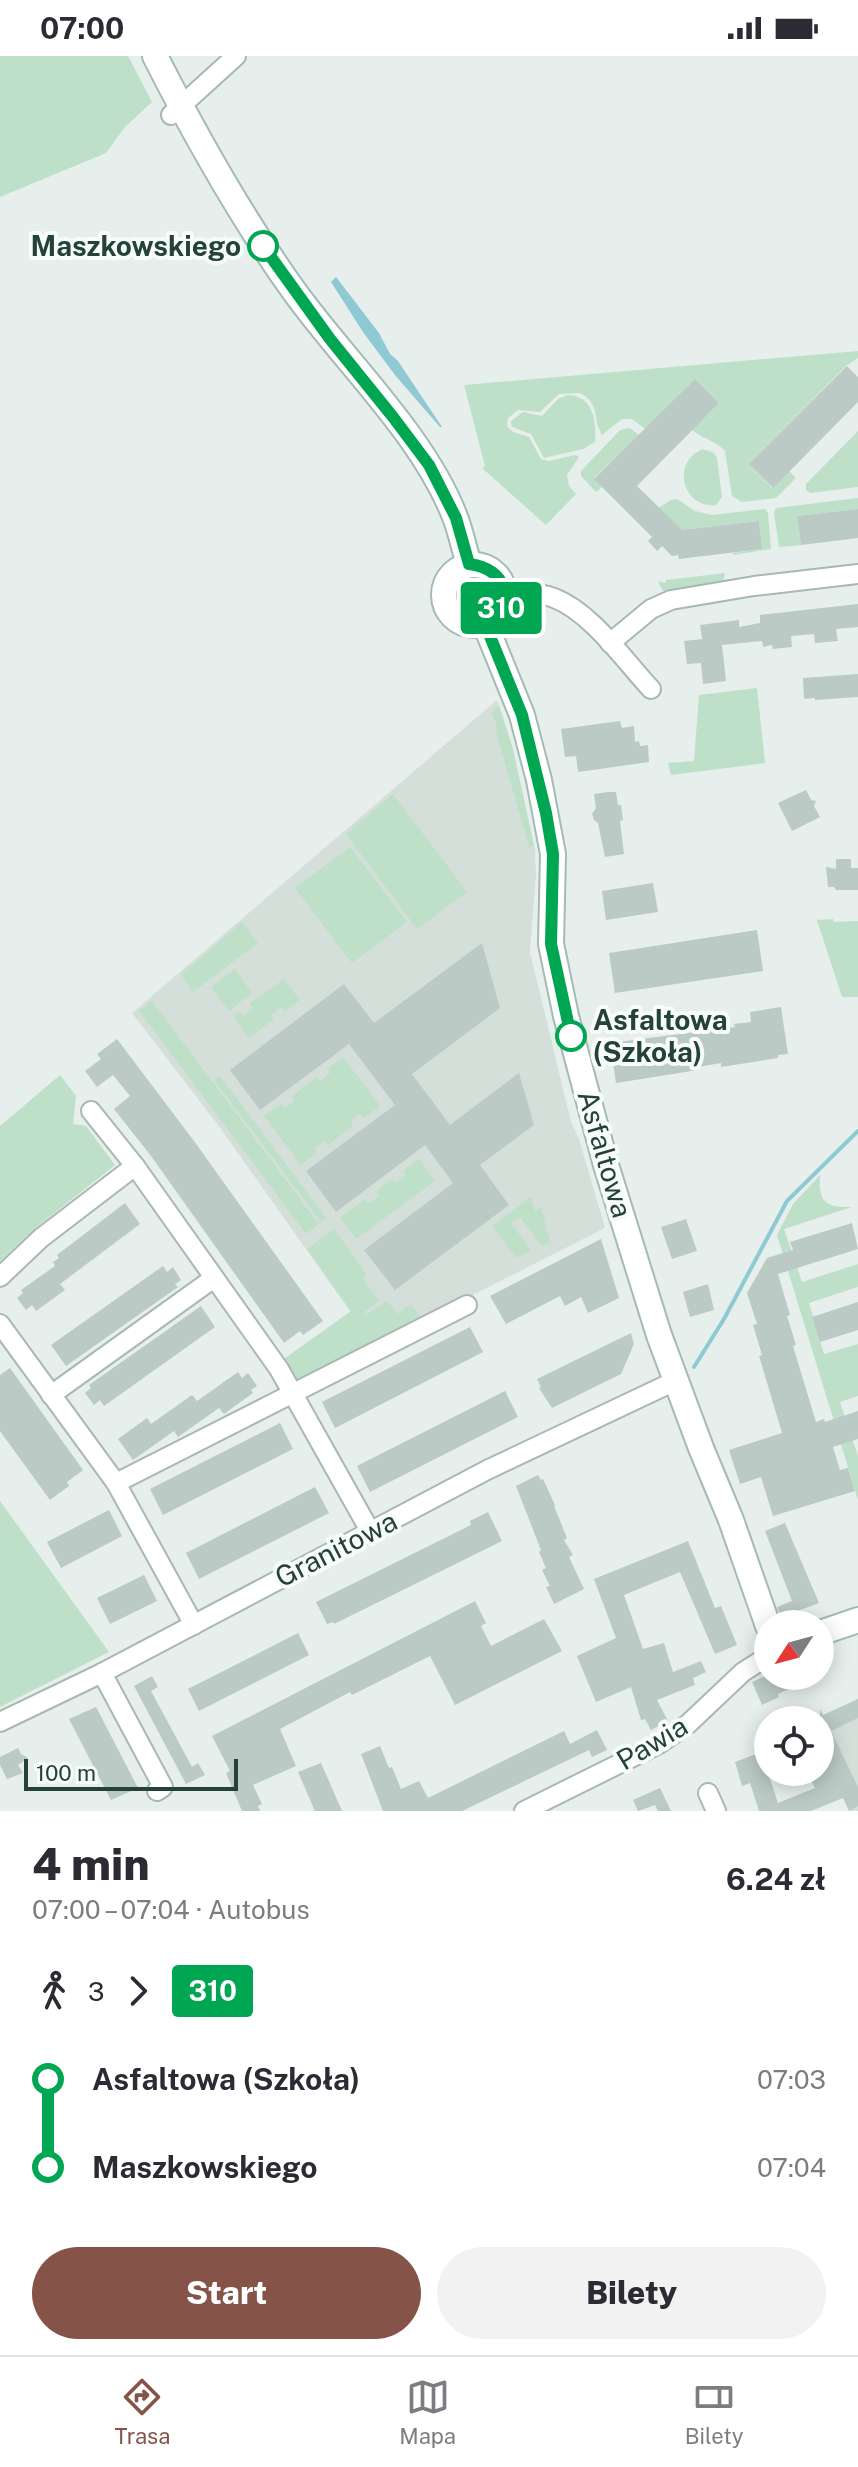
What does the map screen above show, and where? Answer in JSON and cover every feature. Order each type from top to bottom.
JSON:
[{"type":"street","points":[[155,56],[176,110],[246,220],[330,339],[429,465],[456,518],[469,564]]},
{"type":"street","points":[[176,110],[236,56]]},
{"type":"street","points":[[469,564],[491,570],[499,577],[504,592],[502,607],[496,615],[485,624],[469,625],[452,616],[445,602],[444,590],[453,573],[469,564]]},
{"type":"street","points":[[610,643],[651,609],[671,600],[754,586],[858,574]]},
{"type":"street","points":[[504,592],[531,592],[557,599],[578,611],[651,689]]},
{"type":"street","name":"Asfaltowa","points":[[485,624],[522,715],[546,813],[553,854],[551,944],[606,1165],[675,1381],[731,1520],[762,1610]]},
{"type":"street","points":[[91,1111],[135,1166],[279,1369],[370,1531]]},
{"type":"street","points":[[0,1277],[41,1238],[135,1166]]},
{"type":"street","points":[[51,1395],[214,1278]]},
{"type":"street","points":[[116,1483],[467,1305]]},
{"type":"street","points":[[0,1324],[116,1483],[194,1625]]},
{"type":"street","name":"Granitowa","points":[[0,1722],[102,1673],[547,1441],[675,1381]]},
{"type":"street","points":[[834,1628],[858,1620]]},
{"type":"street","name":"Pawia","points":[[524,1811],[659,1744],[688,1724],[754,1665]]},
{"type":"street","points":[[102,1673],[163,1787],[157,1791]]},
{"type":"street","points":[[708,1793],[716,1811]]},
{"type":"shaded area","points":[[497,700],[513,749],[535,850],[530,952],[571,1122],[579,1139],[605,1228],[374,1345],[218,1125],[132,1013]]},
{"type":"shaded area","points":[[858,1699],[858,1811],[849,1811],[834,1764],[834,1710]]},
{"type":"green space","points":[[0,56],[128,56],[152,102],[125,127],[106,153],[0,197]]},
{"type":"green space","points":[[858,351],[858,358],[846,366],[749,464],[772,488],[789,471],[796,478],[776,498],[742,502],[732,496],[725,451],[692,430],[719,403],[695,379],[645,429],[632,419],[622,419],[602,435],[594,407],[580,393],[559,394],[540,412],[518,410],[508,418],[507,426],[513,432],[529,437],[541,459],[549,461],[575,455],[579,457],[567,475],[569,486],[576,494],[546,525],[482,468],[485,466],[464,385]]},
{"type":"green space","points":[[568,395],[583,400],[592,411],[595,442],[583,449],[544,458],[531,434],[512,427],[511,421],[523,412],[542,416],[558,399]]},
{"type":"green space","points":[[630,428],[639,435],[594,478],[602,487],[596,492],[581,476],[581,471],[620,430]]},
{"type":"green space","points":[[858,431],[858,487],[810,493],[806,490],[806,484]]},
{"type":"green space","points":[[703,449],[714,453],[717,458],[722,497],[716,505],[695,500],[685,483],[686,464]]},
{"type":"green space","points":[[858,498],[858,509],[797,516],[801,545],[779,547],[776,508]]},
{"type":"green space","points":[[677,499],[695,511],[712,515],[765,509],[771,549],[733,555],[762,549],[759,521],[690,529],[689,533],[680,530],[658,508]]},
{"type":"green space","points":[[725,573],[720,583],[669,592],[662,590],[658,581],[665,583],[666,580]]},
{"type":"green space","points":[[474,576],[486,582],[492,594],[486,606],[474,612],[462,606],[456,594],[462,582]]},
{"type":"green space","points":[[757,688],[765,763],[671,775],[668,763],[694,761],[699,695]]},
{"type":"green space","points":[[499,705],[513,749],[534,846],[529,847],[496,732],[497,725],[491,713]]},
{"type":"green space","points":[[393,794],[467,892],[417,929],[346,834]]},
{"type":"green space","points":[[350,847],[407,922],[352,963],[295,888]]},
{"type":"green space","points":[[833,919],[834,922],[858,921],[858,997],[842,997],[817,920]]},
{"type":"green space","points":[[242,922],[258,943],[193,992],[181,975]]},
{"type":"green space","points":[[235,969],[252,993],[229,1011],[211,987]]},
{"type":"green space","points":[[284,979],[300,1000],[285,1011],[281,1007],[271,1015],[274,1019],[249,1038],[233,1016],[239,1011],[243,1016],[252,1008],[250,1003]]},
{"type":"green space","points":[[152,1001],[319,1224],[306,1234],[139,1011]]},
{"type":"green space","points":[[343,1057],[380,1106],[364,1118],[360,1114],[351,1121],[353,1126],[328,1145],[325,1141],[315,1148],[317,1153],[301,1165],[264,1116],[281,1104],[285,1108],[295,1100],[292,1096],[317,1077],[320,1081],[330,1073],[328,1069]]},
{"type":"green space","points":[[60,1075],[76,1096],[73,1124],[86,1126],[115,1165],[34,1229],[0,1261],[0,1126]]},
{"type":"green space","points":[[220,1076],[326,1218],[321,1222],[214,1080]]},
{"type":"green space","points":[[419,1159],[435,1181],[356,1239],[340,1218],[365,1199],[369,1203],[379,1196],[376,1191],[392,1179],[396,1183],[406,1175],[403,1171]]},
{"type":"green space","points":[[820,1175],[820,1192],[826,1202],[852,1207],[784,1229],[802,1282],[858,1264],[858,1287],[809,1303],[824,1354],[858,1344],[858,1396],[840,1402],[858,1456],[858,1500],[777,1235],[793,1204]]},
{"type":"green space","points":[[531,1197],[535,1211],[541,1207],[550,1242],[542,1246],[520,1217],[511,1223],[531,1250],[516,1258],[492,1226]]},
{"type":"green space","points":[[334,1229],[367,1275],[363,1279],[379,1301],[363,1313],[365,1316],[387,1301],[398,1314],[411,1304],[420,1316],[372,1341],[374,1345],[296,1383],[281,1361],[351,1311],[307,1249]]},
{"type":"green space","points":[[0,1501],[109,1652],[0,1707]]},
{"type":"water","points":[[336,277],[379,333],[390,354],[398,361],[442,427],[395,375],[363,332],[331,282]]},
{"type":"building","points":[[847,366],[858,377],[858,402],[773,488],[749,464]]},
{"type":"building","points":[[695,379],[719,403],[637,486],[682,530],[759,521],[762,549],[679,559],[678,555],[672,556],[662,546],[657,551],[648,541],[652,537],[594,479]]},
{"type":"building","points":[[858,509],[858,538],[801,545],[797,516]]},
{"type":"building","points":[[858,604],[858,627],[836,629],[838,641],[815,643],[814,634],[791,636],[792,647],[763,647],[762,641],[722,645],[726,681],[703,684],[701,663],[687,664],[684,641],[702,639],[700,625],[739,620],[739,627],[760,623],[760,615]]},
{"type":"building","points":[[858,674],[858,697],[804,699],[803,678]]},
{"type":"building","points":[[620,721],[622,728],[634,726],[635,742],[639,741],[640,746],[648,745],[649,762],[578,772],[576,756],[565,757],[561,729]]},
{"type":"building","points":[[806,790],[811,800],[816,801],[814,806],[820,817],[792,831],[778,803]]},
{"type":"building","points":[[616,792],[618,805],[621,805],[624,854],[605,857],[598,823],[592,814],[596,808],[594,794]]},
{"type":"building","points":[[836,859],[851,859],[851,868],[858,868],[858,890],[828,887],[826,867],[836,869]]},
{"type":"building","points":[[653,883],[658,912],[606,920],[602,891]]},
{"type":"building","points":[[757,930],[763,971],[615,993],[609,953]]},
{"type":"building","points":[[482,943],[500,1008],[412,1074],[450,1125],[519,1073],[534,1125],[480,1165],[509,1205],[395,1290],[364,1250],[453,1183],[425,1145],[336,1212],[306,1171],[395,1105],[349,1044],[260,1110],[230,1070],[344,984],[374,1023]]},
{"type":"building","points":[[781,1007],[788,1054],[616,1083],[610,1043],[735,1027],[734,1024],[751,1022],[750,1012]]},
{"type":"building","points":[[117,1039],[323,1321],[303,1335],[300,1331],[284,1343],[114,1109],[130,1096],[113,1075],[97,1087],[85,1071],[101,1059],[97,1054]]},
{"type":"building","points":[[125,1203],[140,1224],[60,1284],[65,1290],[36,1311],[32,1305],[26,1310],[17,1298],[23,1293],[21,1290],[55,1266],[53,1262],[59,1258],[57,1255]]},
{"type":"building","points":[[686,1219],[697,1251],[672,1259],[661,1227]]},
{"type":"building","points":[[852,1223],[858,1249],[778,1274],[790,1315],[787,1316],[796,1345],[793,1346],[816,1422],[858,1411],[858,1439],[833,1447],[840,1470],[848,1468],[855,1491],[773,1516],[761,1477],[740,1484],[729,1450],[782,1433],[759,1356],[762,1355],[753,1325],[757,1324],[747,1293],[767,1258],[793,1250],[790,1242]]},
{"type":"building","points":[[601,1239],[619,1298],[588,1313],[581,1297],[565,1306],[560,1296],[506,1324],[490,1296]]},
{"type":"building","points":[[163,1266],[167,1272],[173,1267],[181,1280],[175,1284],[178,1287],[66,1366],[51,1345]]},
{"type":"building","points":[[708,1284],[714,1310],[690,1317],[683,1292]]},
{"type":"building","points":[[858,1302],[858,1330],[820,1342],[812,1317]]},
{"type":"building","points":[[201,1306],[215,1327],[104,1406],[100,1400],[94,1405],[85,1393],[91,1388],[89,1385]]},
{"type":"building","points":[[470,1327],[483,1352],[335,1428],[322,1402]]},
{"type":"building","points":[[631,1333],[634,1344],[621,1374],[552,1408],[537,1379]]},
{"type":"building","points":[[10,1368],[83,1470],[67,1482],[69,1486],[50,1500],[0,1431],[0,1375]]},
{"type":"building","points":[[238,1372],[242,1378],[248,1373],[257,1386],[251,1390],[253,1393],[224,1414],[219,1408],[178,1437],[174,1431],[133,1460],[118,1439],[147,1418],[151,1424],[192,1395],[197,1401]]},
{"type":"building","points":[[505,1391],[518,1417],[370,1492],[357,1466]]},
{"type":"building","points":[[280,1423],[293,1449],[163,1515],[150,1489]]},
{"type":"building","points":[[538,1475],[555,1505],[567,1538],[564,1540],[573,1555],[569,1557],[584,1589],[554,1604],[546,1587],[550,1586],[542,1570],[546,1568],[539,1552],[541,1550],[516,1486]]},
{"type":"building","points":[[315,1487],[329,1513],[199,1579],[186,1553]]},
{"type":"building","points":[[109,1510],[122,1536],[61,1568],[47,1542]]},
{"type":"building","points":[[488,1512],[502,1541],[334,1624],[327,1624],[316,1602],[471,1525],[470,1521]]},
{"type":"building","points":[[785,1523],[819,1603],[800,1610],[778,1610],[777,1607],[792,1601],[765,1531]]},
{"type":"building","points":[[688,1541],[715,1608],[721,1606],[737,1645],[715,1654],[680,1572],[624,1595],[643,1649],[664,1643],[673,1672],[701,1661],[706,1672],[693,1678],[695,1685],[657,1700],[668,1721],[651,1730],[645,1719],[641,1720],[631,1687],[596,1702],[577,1656],[616,1638],[594,1579]]},
{"type":"building","points":[[144,1575],[157,1601],[110,1624],[97,1598]]},
{"type":"building","points":[[475,1601],[486,1623],[481,1626],[491,1646],[544,1619],[562,1651],[455,1705],[430,1656],[352,1695],[350,1692],[280,1729],[296,1766],[253,1785],[262,1804],[258,1806],[260,1811],[242,1811],[226,1773],[230,1771],[212,1736]]},
{"type":"building","points":[[298,1633],[309,1655],[199,1711],[188,1689]]},
{"type":"building","points":[[152,1676],[158,1687],[151,1691],[192,1767],[198,1763],[205,1775],[186,1784],[134,1686]]},
{"type":"building","points":[[755,1690],[786,1690],[778,1694],[779,1697],[762,1705]]},
{"type":"building","points":[[858,1699],[858,1718],[834,1730],[834,1710]]},
{"type":"building","points":[[96,1707],[138,1788],[111,1800],[69,1719]]},
{"type":"building","points":[[597,1730],[607,1750],[592,1757],[589,1750],[462,1811],[383,1811],[361,1754],[380,1746],[401,1789],[419,1781],[428,1798],[564,1731],[570,1744]]},
{"type":"building","points":[[834,1737],[858,1787],[858,1806],[849,1811],[843,1798],[811,1811],[759,1811],[750,1783],[742,1786],[735,1762],[754,1755],[754,1786],[772,1786],[778,1803],[815,1788],[834,1786]]},
{"type":"building","points":[[18,1748],[28,1758],[18,1765],[23,1773],[7,1779],[0,1765],[0,1757]]},
{"type":"building","points":[[321,1763],[342,1811],[315,1811],[298,1772]]},
{"type":"building","points":[[660,1788],[671,1811],[658,1811],[655,1805],[638,1811],[633,1800]]},
{"type":"waterway","points":[[694,1367],[724,1319],[787,1201],[858,1131]]},
{"type":"bus line","name":"310","points":[[263,246],[330,339],[429,465],[456,518],[469,564],[491,570],[503,585],[502,607],[485,624],[522,715],[546,813],[553,854],[551,944],[571,1036]]},
{"type":"place","name":"Maszkowskiego","points":[[263,246]]},
{"type":"place","name":"Asfaltowa (Szkoła)","points":[[571,1036]]}]
